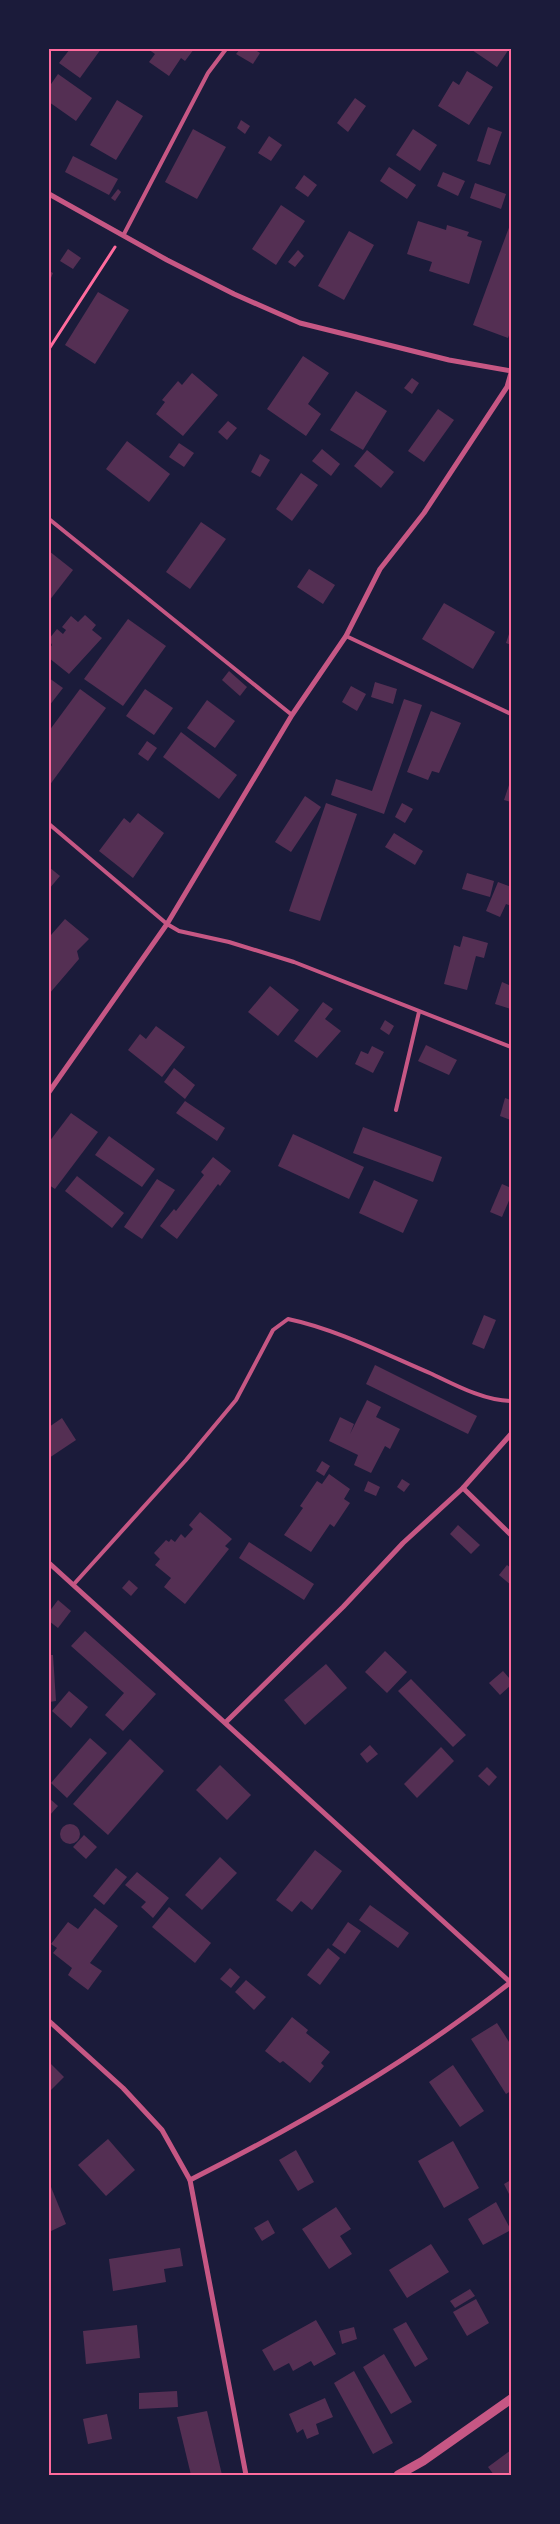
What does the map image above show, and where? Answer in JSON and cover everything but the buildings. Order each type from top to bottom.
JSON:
[{"type":"street","points":[[49,194],[124,234],[167,260],[300,323],[449,360],[511,372],[508,387],[424,514],[380,569],[346,636],[292,715],[166,924],[49,1092]]},
{"type":"street","points":[[226,1722],[343,1607],[403,1542],[463,1488],[511,1434]]},
{"type":"street","points":[[463,1488],[511,1536]]},
{"type":"street","points":[[49,1563],[511,1982],[451,2028],[332,2104],[261,2144],[190,2180]]},
{"type":"street","points":[[49,2021],[123,2088],[162,2130],[190,2180],[246,2475]]},
{"type":"street","points":[[398,2475],[423,2462],[511,2399]]},
{"type":"lane","points":[[124,234],[208,74],[226,49]]},
{"type":"lane","points":[[49,519],[292,715]]},
{"type":"lane","points":[[346,636],[511,714]]},
{"type":"lane","points":[[49,824],[166,924],[178,931],[229,942],[294,962],[511,1047]]},
{"type":"lane","points":[[396,1110],[419,1012]]},
{"type":"lane","points":[[74,1584],[186,1460],[236,1400],[272,1330],[288,1319],[304,1322],[457,1386],[502,1401],[511,1401]]},
{"type":"path","points":[[49,349],[124,234]]}]
